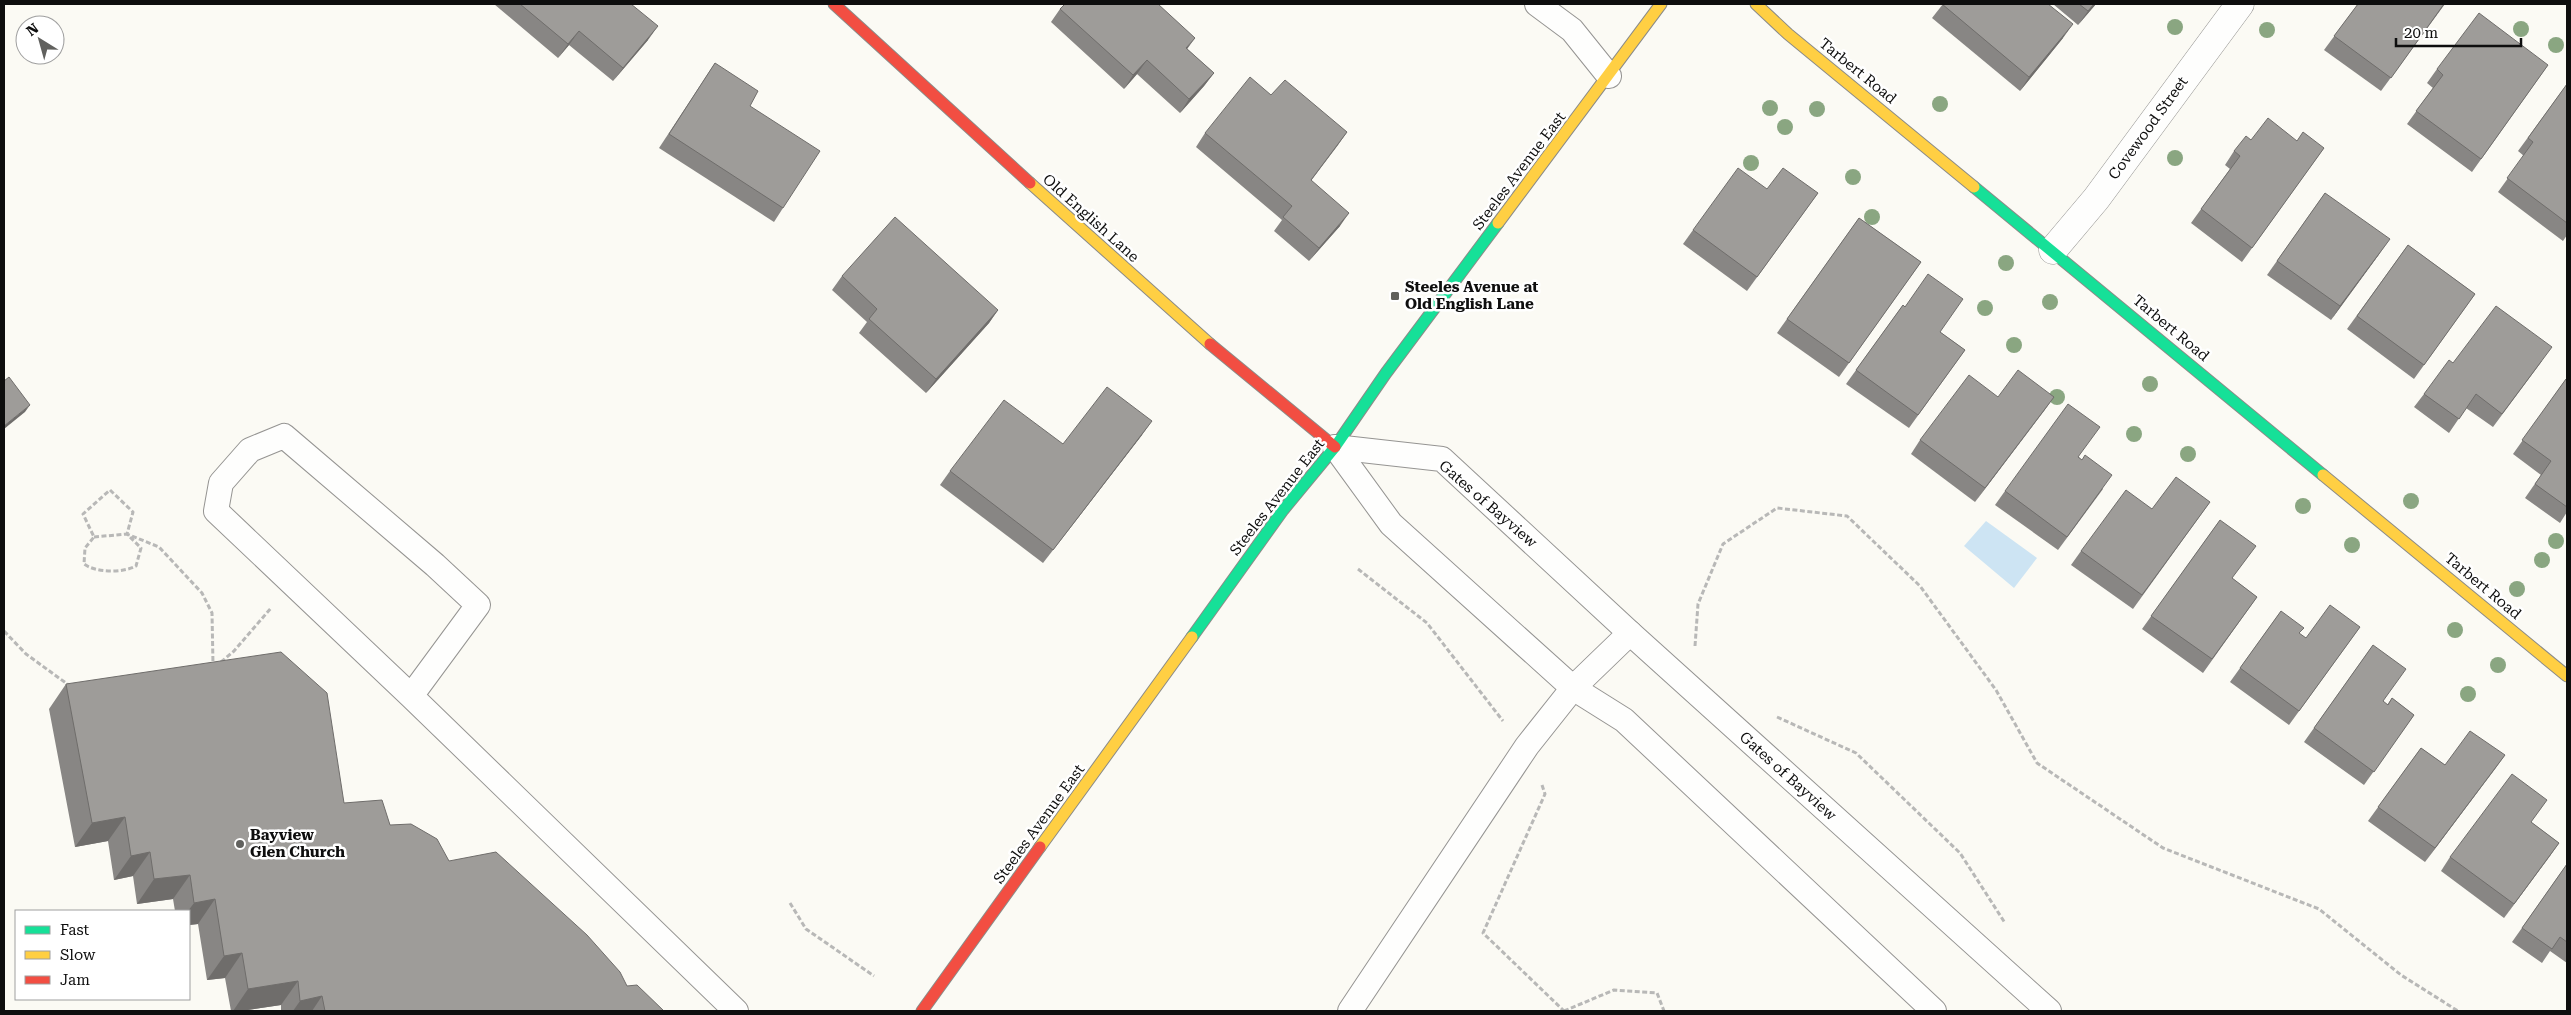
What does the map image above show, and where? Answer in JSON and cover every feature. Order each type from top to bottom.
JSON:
[{"type":"street","name":"Old English Lane","points":[[834,4],[949,110],[1230,362],[1335,447]]},
{"type":"street","name":"Steeles Avenue East","points":[[922,1011],[1283,510],[1335,447],[1386,373],[1661,4]]},
{"type":"street","name":"Tarbert Road","points":[[1756,4],[1804,46],[2567,676]]},
{"type":"street","name":"Covewood Street","points":[[2053,250],[2096,199],[2240,4]]},
{"type":"lane","points":[[1537,4],[1572,30],[1609,76]]},
{"type":"lane","points":[[411,696],[478,605],[435,565],[284,436],[250,450],[221,484],[216,511],[411,696],[736,1011]]},
{"type":"lane","name":"Gates of Bayview","points":[[1335,447],[1442,459],[1630,633],[2049,1011]]},
{"type":"lane","points":[[1335,447],[1391,524],[1573,688],[1624,720],[1934,1011]]},
{"type":"lane","points":[[1350,1011],[1527,746],[1573,688],[1630,633]]},
{"type":"path","points":[[94,537],[83,514],[110,490],[133,512],[126,534]]},
{"type":"path","points":[[1694,652],[1698,604],[1723,544],[1777,508],[1847,516],[1920,586],[1996,690],[2037,763],[2163,848],[2318,909],[2401,975],[2458,1011]]},
{"type":"path","points":[[126,534],[141,548],[136,566],[128,570],[91,569],[84,564],[85,548],[94,537],[126,534],[159,546],[202,593],[212,613],[214,648],[212,670],[234,651],[292,583]]},
{"type":"path","points":[[1358,569],[1427,623],[1514,735],[1527,746],[1545,794],[1483,933],[1564,1011],[1614,990],[1657,993],[1664,1011]]},
{"type":"path","points":[[4,631],[34,659],[71,686],[79,686]]},
{"type":"path","points":[[790,903],[806,929],[874,976]]},
{"type":"water","points":[[1986,521],[2037,558],[2014,588],[1964,546]]},
{"type":"building","points":[[520,4],[631,4],[658,26],[623,68],[579,31],[568,44]]},
{"type":"building","points":[[1065,4],[1158,4],[1195,38],[1186,48],[1214,73],[1189,99],[1147,60],[1133,75],[1060,9]]},
{"type":"building","points":[[1942,4],[2048,4],[2073,24],[2029,77]]},
{"type":"building","points":[[2079,4],[2094,4],[2088,11]]},
{"type":"building","points":[[2358,4],[2444,4],[2391,78],[2334,36]]},
{"type":"building","points":[[2479,13],[2548,65],[2481,159],[2416,111],[2443,75],[2437,69]]},
{"type":"building","points":[[715,63],[758,91],[750,106],[820,151],[783,208],[669,134]]},
{"type":"building","points":[[1250,77],[1271,95],[1285,80],[1347,132],[1311,180],[1349,213],[1319,248],[1283,217],[1292,206],[1205,133]]},
{"type":"building","points":[[2567,84],[2567,223],[2507,178],[2533,142],[2528,138]]},
{"type":"building","points":[[2268,118],[2297,141],[2303,132],[2324,148],[2252,248],[2201,209],[2240,156],[2234,151],[2246,136],[2251,140]]},
{"type":"building","points":[[1738,168],[1767,189],[1783,168],[1818,193],[1757,277],[1693,230]]},
{"type":"building","points":[[2325,193],[2390,239],[2340,306],[2277,261]]},
{"type":"building","points":[[895,217],[998,310],[936,379],[869,319],[877,309],[842,276]]},
{"type":"building","points":[[1859,218],[1921,262],[1849,363],[1787,319]]},
{"type":"building","points":[[2408,245],[2475,294],[2424,365],[2357,316]]},
{"type":"building","points":[[1928,274],[1963,299],[1940,332],[1965,350],[1918,415],[1856,370]]},
{"type":"building","points":[[2496,306],[2552,347],[2502,414],[2476,394],[2459,419],[2424,394],[2449,360],[2453,363]]},
{"type":"building","points":[[2018,370],[2054,397],[1985,488],[1920,440],[1969,375],[1998,397]]},
{"type":"building","points":[[9,377],[30,405],[4,426],[4,381]]},
{"type":"building","points":[[2566,379],[2567,507],[2535,484],[2551,461],[2522,440]]},
{"type":"building","points":[[1107,387],[1152,421],[1053,550],[950,471],[1004,400],[1063,444]]},
{"type":"building","points":[[2068,404],[2100,427],[2078,457],[2082,460],[2085,455],[2112,475],[2067,537],[2005,491]]},
{"type":"building","points":[[2176,477],[2210,502],[2142,595],[2081,551],[2126,490],[2152,509]]},
{"type":"building","points":[[2220,520],[2256,546],[2232,578],[2257,597],[2212,659],[2151,616]]},
{"type":"building","points":[[2330,605],[2360,627],[2299,711],[2240,668],[2281,611],[2304,628],[2299,633],[2306,638]]},
{"type":"building","points":[[2373,645],[2406,669],[2383,701],[2388,705],[2392,698],[2414,715],[2374,772],[2314,728]]},
{"type":"building","name":"Bayview Glen Church","points":[[281,652],[327,693],[344,803],[382,800],[390,825],[411,824],[437,839],[449,861],[496,852],[587,935],[620,972],[627,986],[637,985],[664,1011],[325,1011],[322,996],[300,1001],[298,981],[248,989],[242,953],[224,956],[215,899],[194,903],[190,875],[154,879],[150,852],[131,856],[125,817],[92,823],[66,684]]},
{"type":"building","points":[[2470,731],[2505,755],[2435,848],[2378,807],[2421,748],[2445,765]]},
{"type":"building","points":[[2512,774],[2547,800],[2531,822],[2559,843],[2514,904],[2450,857]]},
{"type":"building","points":[[2567,864],[2567,942],[2560,937],[2552,949],[2522,928]]},
{"type":"traffic: fast","points":[[1974,187],[2323,475]]},
{"type":"traffic: fast","points":[[1192,637],[1283,510],[1335,447],[1386,373],[1498,223]]},
{"type":"traffic: slow","points":[[1498,223],[1661,4]]},
{"type":"traffic: slow","points":[[1756,4],[1788,34],[1974,187]]},
{"type":"traffic: slow","points":[[1030,183],[1210,344]]},
{"type":"traffic: slow","points":[[2323,475],[2567,676]]},
{"type":"traffic: slow","points":[[1040,847],[1192,637]]},
{"type":"traffic: jam","points":[[834,4],[1030,183]]},
{"type":"traffic: jam","points":[[1210,344],[1335,447]]},
{"type":"traffic: jam","points":[[922,1011],[1040,847]]},
{"type":"place","name":"Steeles Avenue at Old English Lane","points":[[1395,296]]},
{"type":"place","name":"Bayview Glen Church","points":[[240,844]]}]
